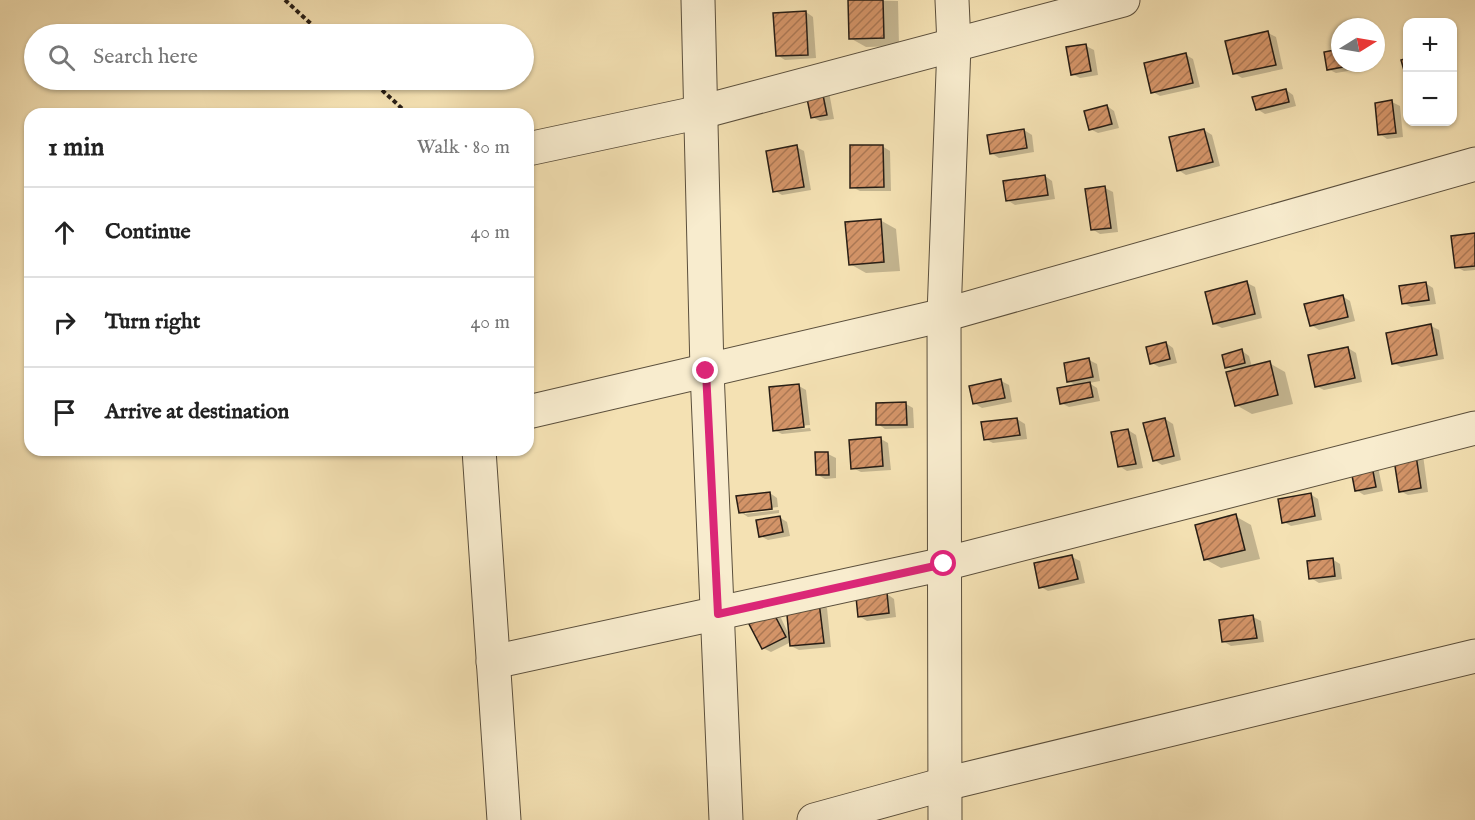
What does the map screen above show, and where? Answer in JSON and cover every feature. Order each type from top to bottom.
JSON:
[{"type":"street","points":[[698,0],[706,371],[726,820]]},
{"type":"street","points":[[945,820],[944,315],[954,45],[952,0]]},
{"type":"street","points":[[534,148],[700,112],[1123,0]]},
{"type":"street","points":[[534,411],[944,315],[1475,164]]},
{"type":"street","points":[[493,662],[944,564],[1475,428]]},
{"type":"street","points":[[479,456],[504,820]]},
{"type":"street","points":[[814,820],[945,784],[1475,656]]},
{"type":"path","points":[[285,0],[311,24]]},
{"type":"path","points":[[382,90],[401,108]]},
{"type":"building","points":[[848,0],[883,0],[884,38],[849,39]]},
{"type":"building","points":[[806,11],[808,55],[776,56],[773,13]]},
{"type":"building","points":[[1268,31],[1276,65],[1233,74],[1225,41]]},
{"type":"building","points":[[1086,44],[1091,71],[1071,75],[1066,47]]},
{"type":"building","points":[[1331,51],[1331,69],[1327,70],[1324,52]]},
{"type":"building","points":[[1186,53],[1193,83],[1151,93],[1144,63]]},
{"type":"building","points":[[821,85],[827,115],[811,118],[805,89]]},
{"type":"building","points":[[1286,89],[1289,102],[1256,110],[1252,97]]},
{"type":"building","points":[[1392,100],[1396,133],[1378,135],[1375,103]]},
{"type":"building","points":[[1107,105],[1112,124],[1089,130],[1084,111]]},
{"type":"building","points":[[1024,129],[1027,148],[990,154],[987,135]]},
{"type":"building","points":[[1204,129],[1213,162],[1177,171],[1169,137]]},
{"type":"building","points":[[797,145],[804,187],[773,192],[766,151]]},
{"type":"building","points":[[850,145],[883,145],[884,187],[850,188]]},
{"type":"building","points":[[1045,175],[1048,195],[1006,201],[1003,181]]},
{"type":"building","points":[[1105,186],[1111,228],[1091,230],[1085,189]]},
{"type":"building","points":[[881,219],[884,262],[849,265],[845,222]]},
{"type":"building","points":[[1475,233],[1475,266],[1455,268],[1451,236]]},
{"type":"building","points":[[1247,281],[1255,314],[1213,324],[1205,292]]},
{"type":"building","points":[[1426,282],[1429,300],[1402,304],[1399,286]]},
{"type":"building","points":[[1343,295],[1348,317],[1310,326],[1304,304]]},
{"type":"building","points":[[1431,324],[1437,355],[1392,364],[1386,333]]},
{"type":"building","points":[[1166,342],[1170,359],[1150,364],[1146,347]]},
{"type":"building","points":[[1348,347],[1355,378],[1315,387],[1308,355]]},
{"type":"building","points":[[1242,349],[1245,363],[1225,368],[1222,355]]},
{"type":"building","points":[[1089,358],[1093,377],[1067,382],[1064,363]]},
{"type":"building","points":[[1270,361],[1278,395],[1235,406],[1226,372]]},
{"type":"building","points":[[1001,379],[1005,398],[973,404],[969,386]]},
{"type":"building","points":[[1090,382],[1093,397],[1060,404],[1057,388]]},
{"type":"building","points":[[799,384],[804,427],[773,431],[769,387]]},
{"type":"building","points":[[906,402],[907,425],[876,425],[876,403]]},
{"type":"building","points":[[1017,418],[1020,435],[984,440],[981,422]]},
{"type":"building","points":[[1165,418],[1174,456],[1153,461],[1143,423]]},
{"type":"building","points":[[1128,429],[1136,464],[1118,467],[1111,432]]},
{"type":"building","points":[[881,437],[883,466],[851,469],[849,440]]},
{"type":"building","points":[[1415,449],[1421,488],[1399,492],[1393,453]]},
{"type":"building","points":[[815,452],[828,452],[829,475],[816,475]]},
{"type":"building","points":[[1371,461],[1376,487],[1355,491],[1350,465]]},
{"type":"building","points":[[770,492],[772,509],[739,513],[736,496]]},
{"type":"building","points":[[1311,493],[1315,516],[1282,523],[1278,499]]},
{"type":"building","points":[[1236,514],[1245,550],[1204,560],[1195,525]]},
{"type":"building","points":[[780,516],[783,532],[759,537],[756,520]]},
{"type":"building","points":[[1072,555],[1078,579],[1039,588],[1034,563]]},
{"type":"building","points":[[1333,558],[1335,576],[1309,579],[1307,561]]},
{"type":"building","points":[[887,593],[889,613],[858,617],[856,597]]},
{"type":"building","points":[[819,602],[824,643],[790,646],[786,605]]},
{"type":"building","points":[[773,612],[786,637],[762,649],[749,624]]},
{"type":"building","points":[[1253,615],[1257,638],[1222,642],[1219,620]]},
{"type":"route","points":[[706,371],[718,614],[944,564]]}]
